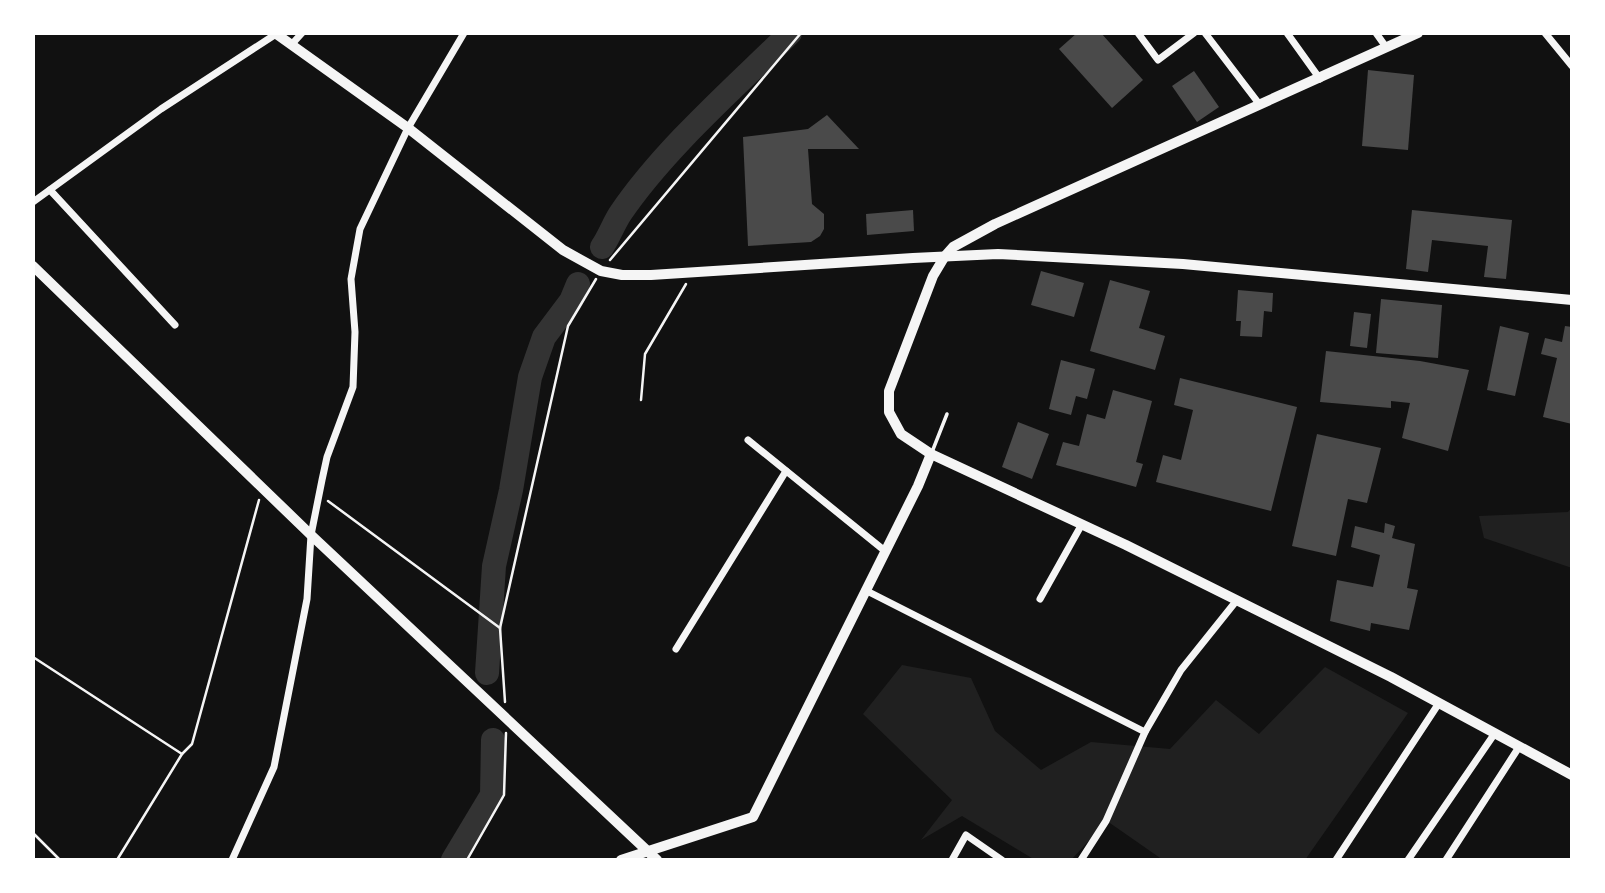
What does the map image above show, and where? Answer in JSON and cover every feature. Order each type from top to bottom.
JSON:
[{"type":"street","points":[[33,202],[161,109],[276,33],[408,128],[563,250],[601,271],[622,275],[651,275],[999,254],[1183,264],[1572,300]]},
{"type":"street","points":[[292,44],[302,33]]},
{"type":"street","points":[[232,860],[274,767],[307,599],[312,535],[319,494],[327,457],[352,387],[355,332],[351,279],[360,229],[408,128],[464,33]]},
{"type":"street","points":[[1138,33],[1158,60],[1194,33]]},
{"type":"street","points":[[1205,33],[1260,105]]},
{"type":"street","points":[[1287,33],[1320,79]]},
{"type":"street","points":[[1376,33],[1387,47]]},
{"type":"street","points":[[1418,33],[995,223],[953,247],[945,256],[927,292],[889,391],[889,412],[901,434],[931,454],[1237,600],[1439,703],[1572,775]]},
{"type":"street","points":[[1545,33],[1572,66]]},
{"type":"street","points":[[50,190],[175,325]]},
{"type":"street","points":[[33,266],[312,535],[657,860]]},
{"type":"street","points":[[748,440],[885,551]]},
{"type":"street","points":[[621,860],[753,817],[918,486],[931,454]]},
{"type":"street","points":[[676,649],[786,471]]},
{"type":"street","points":[[1040,599],[1082,524]]},
{"type":"street","points":[[865,590],[1145,732]]},
{"type":"street","points":[[1081,860],[1106,821],[1145,732],[1181,670],[1237,600]]},
{"type":"street","points":[[1336,860],[1439,703]]},
{"type":"street","points":[[1408,860],[1494,733]]},
{"type":"street","points":[[1446,860],[1519,747]]},
{"type":"street","points":[[952,860],[966,835],[1002,860]]},
{"type":"lane","points":[[931,454],[947,414]]},
{"type":"path","points":[[467,860],[504,795],[507,719],[500,628],[568,326],[601,271],[801,33]]},
{"type":"path","points":[[641,400],[646,354],[693,272]]},
{"type":"path","points":[[117,860],[181,754],[192,744],[262,487]]},
{"type":"path","points":[[319,494],[500,628]]},
{"type":"path","points":[[33,657],[181,754]]},
{"type":"path","points":[[33,833],[60,860]]},
{"type":"shaded area","points":[[1572,507],[1572,568],[1484,538],[1479,516],[1568,512]]},
{"type":"shaded area","points":[[902,665],[971,678],[995,731],[1041,770],[1091,742],[1170,749],[1216,700],[1259,734],[1325,667],[1408,713],[1305,860],[1163,860],[1107,821],[1071,860],[1035,860],[962,816],[921,840],[952,800],[863,714]]},
{"type":"building","points":[[1077,33],[1101,33],[1143,80],[1112,108],[1059,49]]},
{"type":"building","points":[[1368,70],[1414,75],[1408,150],[1362,146]]},
{"type":"building","points":[[1194,71],[1219,107],[1197,122],[1172,86]]},
{"type":"building","points":[[827,115],[859,149],[808,149],[812,204],[824,214],[824,229],[820,236],[811,242],[748,246],[743,137],[808,129]]},
{"type":"building","points":[[913,210],[914,231],[867,235],[866,214]]},
{"type":"building","points":[[1412,210],[1512,220],[1506,279],[1484,277],[1488,246],[1432,240],[1428,272],[1406,269]]},
{"type":"building","points":[[1041,271],[1084,283],[1074,317],[1031,305]]},
{"type":"building","points":[[1110,280],[1150,291],[1139,328],[1165,336],[1155,370],[1090,351]]},
{"type":"building","points":[[1238,290],[1273,293],[1272,312],[1264,311],[1262,337],[1240,336],[1241,321],[1236,321]]},
{"type":"building","points":[[1381,299],[1442,305],[1438,358],[1376,353]]},
{"type":"building","points":[[1354,312],[1371,314],[1367,348],[1350,346]]},
{"type":"building","points":[[1500,326],[1529,333],[1515,396],[1487,390]]},
{"type":"building","points":[[1565,326],[1572,327],[1572,424],[1543,417],[1557,358],[1541,354],[1545,338],[1562,342]]},
{"type":"building","points":[[1326,351],[1420,361],[1469,370],[1448,451],[1402,438],[1410,403],[1391,401],[1391,408],[1320,402]]},
{"type":"building","points":[[1061,360],[1095,369],[1087,399],[1076,396],[1071,415],[1049,409]]},
{"type":"building","points":[[1180,378],[1297,407],[1271,511],[1156,482],[1163,455],[1181,460],[1193,410],[1174,405]]},
{"type":"building","points":[[1113,390],[1152,401],[1136,462],[1143,464],[1136,487],[1056,465],[1063,442],[1079,446],[1087,414],[1105,419]]},
{"type":"building","points":[[1018,422],[1049,434],[1032,479],[1002,467]]},
{"type":"building","points":[[1317,434],[1381,448],[1367,503],[1348,499],[1336,556],[1292,546]]},
{"type":"building","points":[[1385,523],[1395,526],[1392,538],[1415,544],[1407,588],[1418,590],[1409,630],[1371,623],[1370,631],[1330,621],[1337,580],[1373,587],[1380,555],[1351,547],[1355,526],[1384,533]]},
{"type":"waterway","points":[[602,247],[620,214],[657,166],[700,120],[790,33]]},
{"type":"waterway","points":[[487,673],[494,566],[511,490],[530,377],[544,337],[571,301],[578,284]]},
{"type":"waterway","points":[[453,860],[492,795],[493,740]]}]
